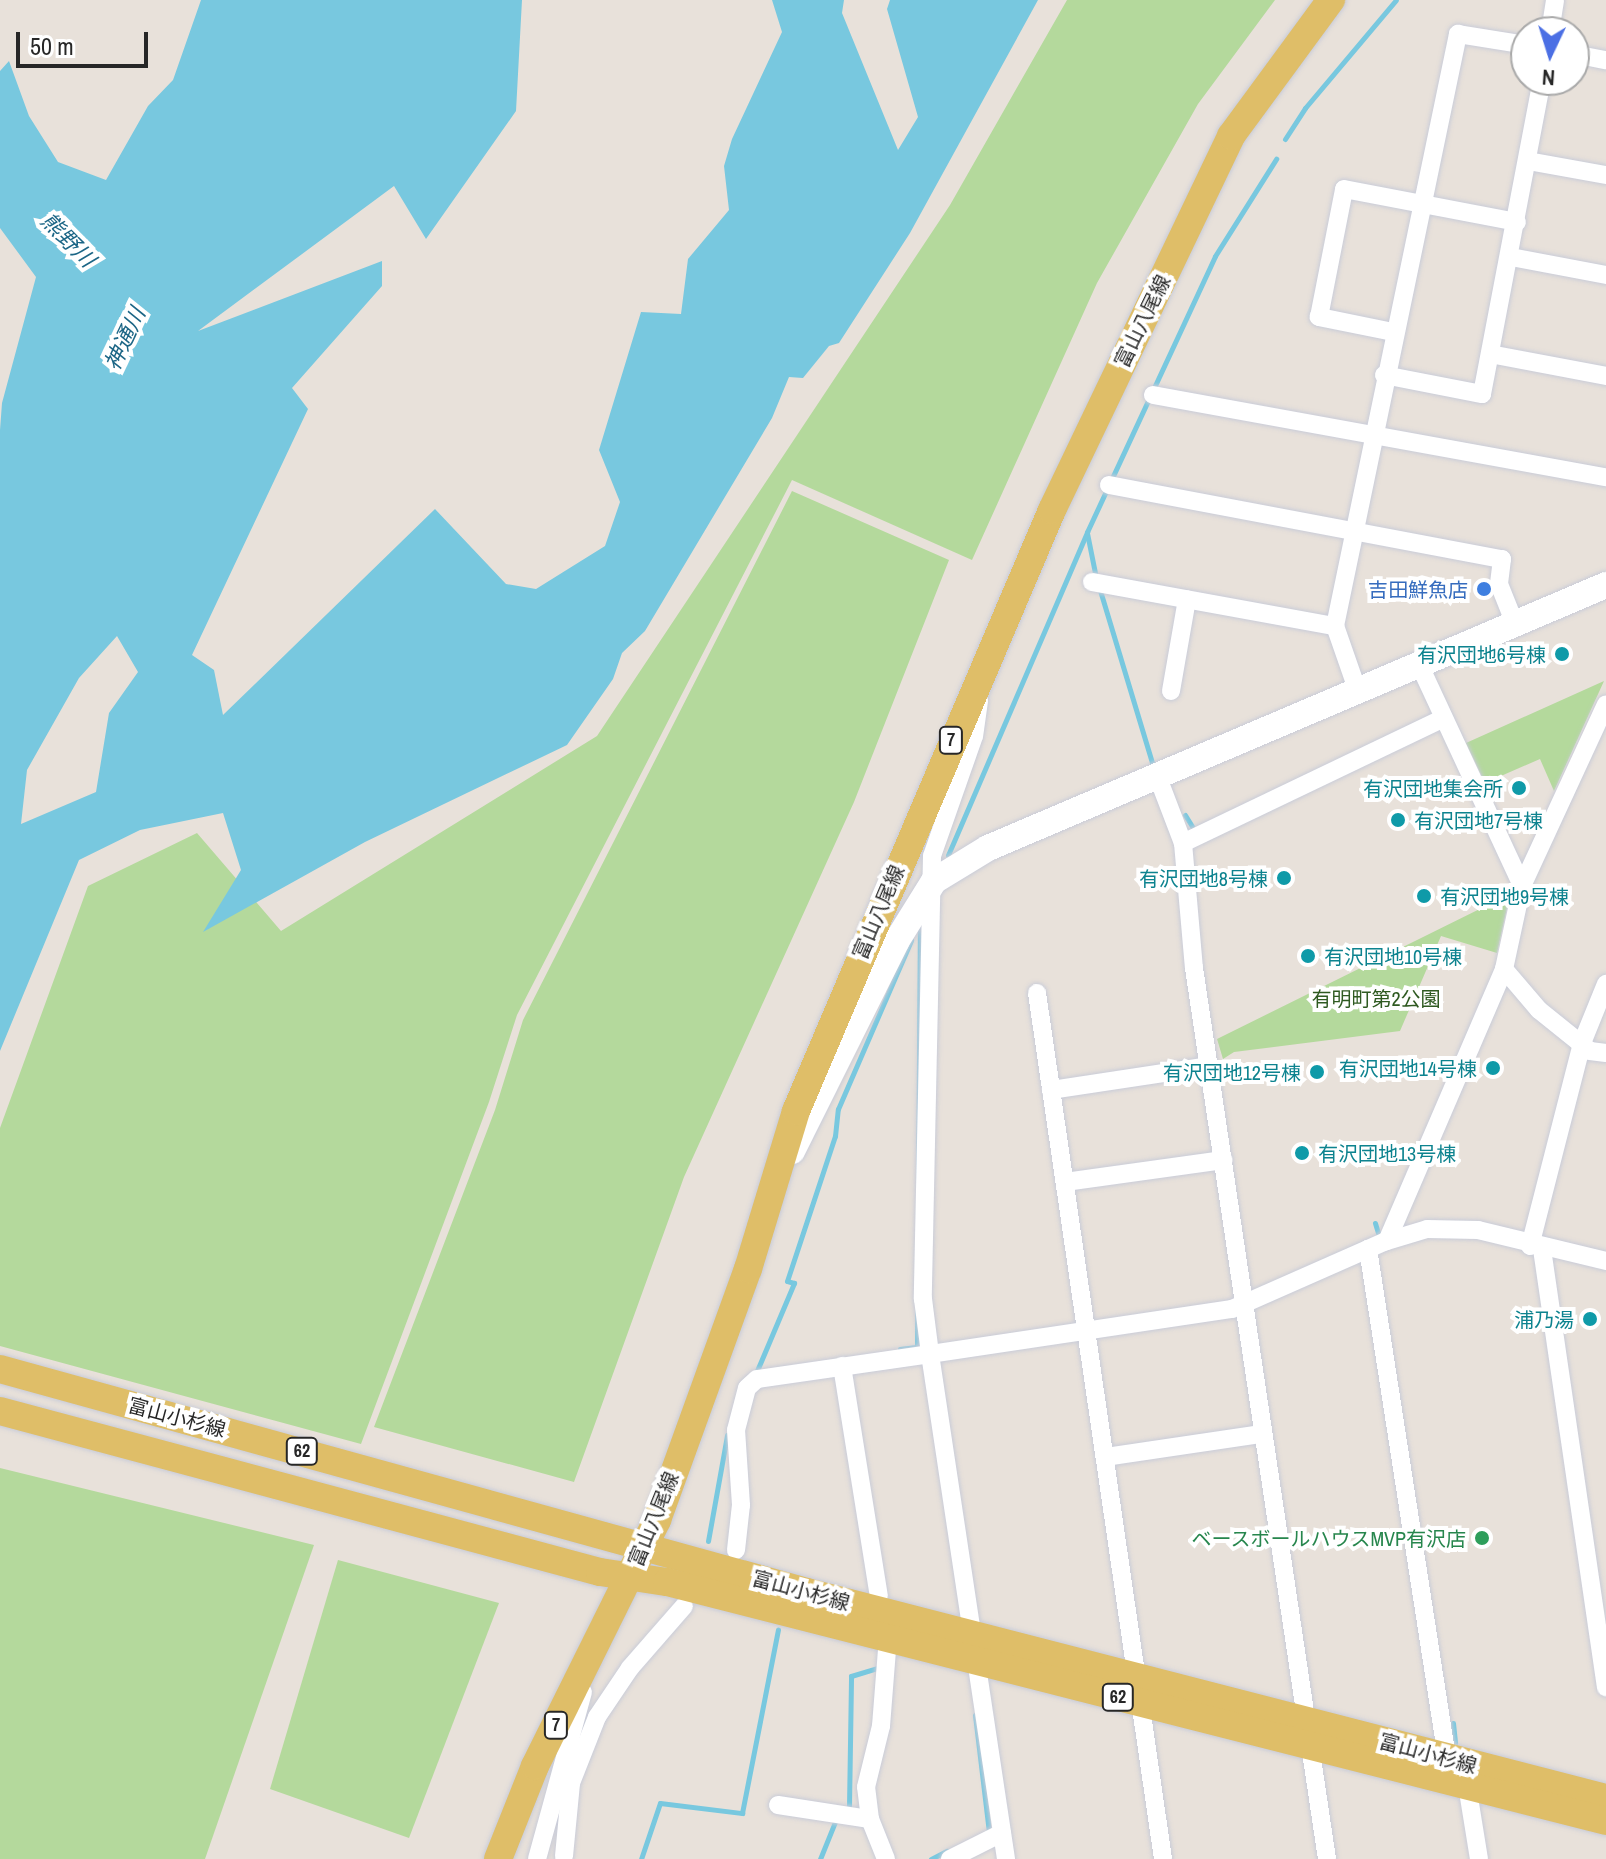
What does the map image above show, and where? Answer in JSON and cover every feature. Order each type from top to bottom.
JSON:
[{"type":"main road","name":"富山八尾線","points":[[498,1859],[535,1766],[644,1545],[776,1182],[796,1111],[986,657],[1231,136],[1331,0]]},
{"type":"main road","name":"富山小杉線","points":[[0,1369],[604,1533],[974,1647],[1139,1690],[1307,1730],[1447,1758],[1606,1798]]},
{"type":"main road","name":"富山小杉線","points":[[0,1411],[600,1572],[974,1647]]},
{"type":"main road","name":"富山小杉線","points":[[1307,1730],[1467,1785],[1606,1821]]},
{"type":"street","points":[[1357,689],[1335,626],[1420,201],[1458,34],[1510,42]]},
{"type":"street","points":[[1384,375],[1482,394],[1511,257],[1539,96]]},
{"type":"street","points":[[1528,161],[1606,175]]},
{"type":"street","points":[[1393,332],[1319,317],[1344,189],[1420,201],[1517,222]]},
{"type":"street","points":[[1511,257],[1606,275]]},
{"type":"street","points":[[1490,354],[1606,376]]},
{"type":"street","points":[[1153,395],[1606,477]]},
{"type":"street","points":[[1109,485],[1502,559],[1499,584],[1515,624]]},
{"type":"street","points":[[1092,582],[1335,626]]},
{"type":"street","points":[[776,1182],[896,942],[934,881],[988,848],[1606,585]]},
{"type":"street","points":[[1171,691],[1187,599]]},
{"type":"street","points":[[986,657],[974,736],[932,856],[934,881],[923,1299],[1006,1859]]},
{"type":"street","points":[[1420,666],[1522,886]]},
{"type":"street","points":[[1387,1241],[1504,969],[1522,886],[1606,704]]},
{"type":"street","points":[[1183,843],[1442,719]]},
{"type":"street","points":[[1157,775],[1183,843],[1209,1066],[1261,1434],[1327,1859]]},
{"type":"street","points":[[1504,969],[1539,1010],[1590,1051],[1606,1053]]},
{"type":"street","points":[[1606,984],[1582,1043],[1536,1248],[1606,1687]]},
{"type":"street","points":[[1037,993],[1163,1859]]},
{"type":"street","points":[[1051,1090],[1209,1066]]},
{"type":"street","points":[[1065,1182],[1223,1160]]},
{"type":"street","points":[[736,1550],[741,1505],[736,1430],[747,1388],[757,1379],[1232,1309],[1387,1241],[1449,1227],[1606,1261]]},
{"type":"street","points":[[1368,1249],[1447,1758]]},
{"type":"street","points":[[842,1366],[879,1596]]},
{"type":"street","points":[[1105,1457],[1261,1434]]},
{"type":"street","points":[[602,1630],[539,1855],[564,1857],[571,1783],[597,1717],[630,1668],[684,1606]]},
{"type":"street","points":[[886,1859],[870,1819],[868,1770],[881,1726],[887,1649]]},
{"type":"street","points":[[1467,1785],[1479,1859]]},
{"type":"street","points":[[778,1805],[870,1819]]},
{"type":"street","points":[[950,1859],[1002,1833]]},
{"type":"green space","points":[[1067,0],[1275,0],[1198,104],[1097,283],[972,560],[792,480],[517,1015],[489,1102],[361,1444],[0,1346],[0,1128],[88,886],[197,833],[281,931],[597,736],[950,205]]},
{"type":"green space","points":[[792,491],[949,560],[854,802],[684,1177],[574,1482],[374,1427],[495,1110],[523,1020]]},
{"type":"green space","points":[[1604,681],[1554,791],[1540,759],[1485,783],[1466,743]]},
{"type":"green space","name":"有明町第2公園","points":[[1510,894],[1497,953],[1441,936],[1400,1031],[1234,1052],[1223,1059],[1217,1039]]},
{"type":"green space","points":[[0,1468],[314,1545],[205,1859],[0,1859]]},
{"type":"green space","points":[[338,1560],[499,1603],[409,1838],[270,1789]]},
{"type":"water","points":[[201,0],[522,0],[516,111],[426,239],[394,186],[198,331],[382,261],[382,286],[292,388],[308,409],[192,655],[214,670],[223,715],[435,509],[506,584],[536,589],[605,546],[620,502],[599,450],[641,312],[681,314],[688,259],[729,210],[724,166],[732,139],[782,32],[772,0],[844,0],[842,13],[898,150],[918,117],[887,9],[890,0],[1038,0],[910,233],[839,343],[829,346],[803,378],[789,377],[772,418],[645,631],[622,653],[613,679],[567,745],[365,842],[203,932],[241,870],[223,813],[140,830],[79,860],[0,1051],[0,430],[2,403],[36,277],[0,228],[0,71],[9,61],[29,116],[58,162],[106,180],[148,106],[173,80]],"holes":[[[117,636],[138,672],[109,713],[96,792],[21,824],[27,770],[79,678]]]},
{"type":"waterway","points":[[1285,139],[1305,108],[1396,0]]},
{"type":"waterway","points":[[948,855],[1087,532],[1215,256],[1276,159]]},
{"type":"waterway","points":[[1087,533],[1096,578]]},
{"type":"waterway","points":[[1099,587],[1153,766]]},
{"type":"waterway","points":[[1185,815],[1193,828]]},
{"type":"waterway","points":[[900,1349],[917,1347],[920,922]]},
{"type":"waterway","points":[[756,1373],[794,1283],[787,1281],[835,1136],[838,1109],[911,940]]},
{"type":"waterway","points":[[1375,1223],[1379,1236]]},
{"type":"waterway","points":[[708,1541],[727,1435]]},
{"type":"waterway","points":[[641,1859],[660,1803],[742,1813],[778,1630]]},
{"type":"waterway","points":[[849,1807],[851,1676],[878,1668]]},
{"type":"waterway","points":[[975,1715],[989,1832]]},
{"type":"waterway","points":[[1453,1723],[1455,1743]]},
{"type":"waterway","points":[[820,1859],[835,1822]]},
{"type":"waterway","points":[[931,1859],[947,1851]]},
{"type":"place","name":"吉田鮮魚店","points":[[1484,589]]},
{"type":"place","name":"有沢団地6号棟","points":[[1562,654]]},
{"type":"place","name":"有沢団地集会所","points":[[1519,788]]},
{"type":"place","name":"有沢団地7号棟","points":[[1398,820]]},
{"type":"place","name":"有沢団地8号棟","points":[[1284,878]]},
{"type":"place","name":"有沢団地9号棟","points":[[1424,896]]},
{"type":"place","name":"有沢団地10号棟","points":[[1308,956]]},
{"type":"place","name":"有沢団地14号棟","points":[[1493,1068]]},
{"type":"place","name":"有沢団地12号棟","points":[[1317,1072]]},
{"type":"place","name":"有沢団地13号棟","points":[[1302,1153]]},
{"type":"place","name":"浦乃湯","points":[[1590,1319]]},
{"type":"place","name":"ベースボールハウスMVP有沢店","points":[[1482,1538]]},
{"type":"water label","name":"熊野川","points":[[68,240]]},
{"type":"water label","name":"神通川","points":[[125,339]]}]
